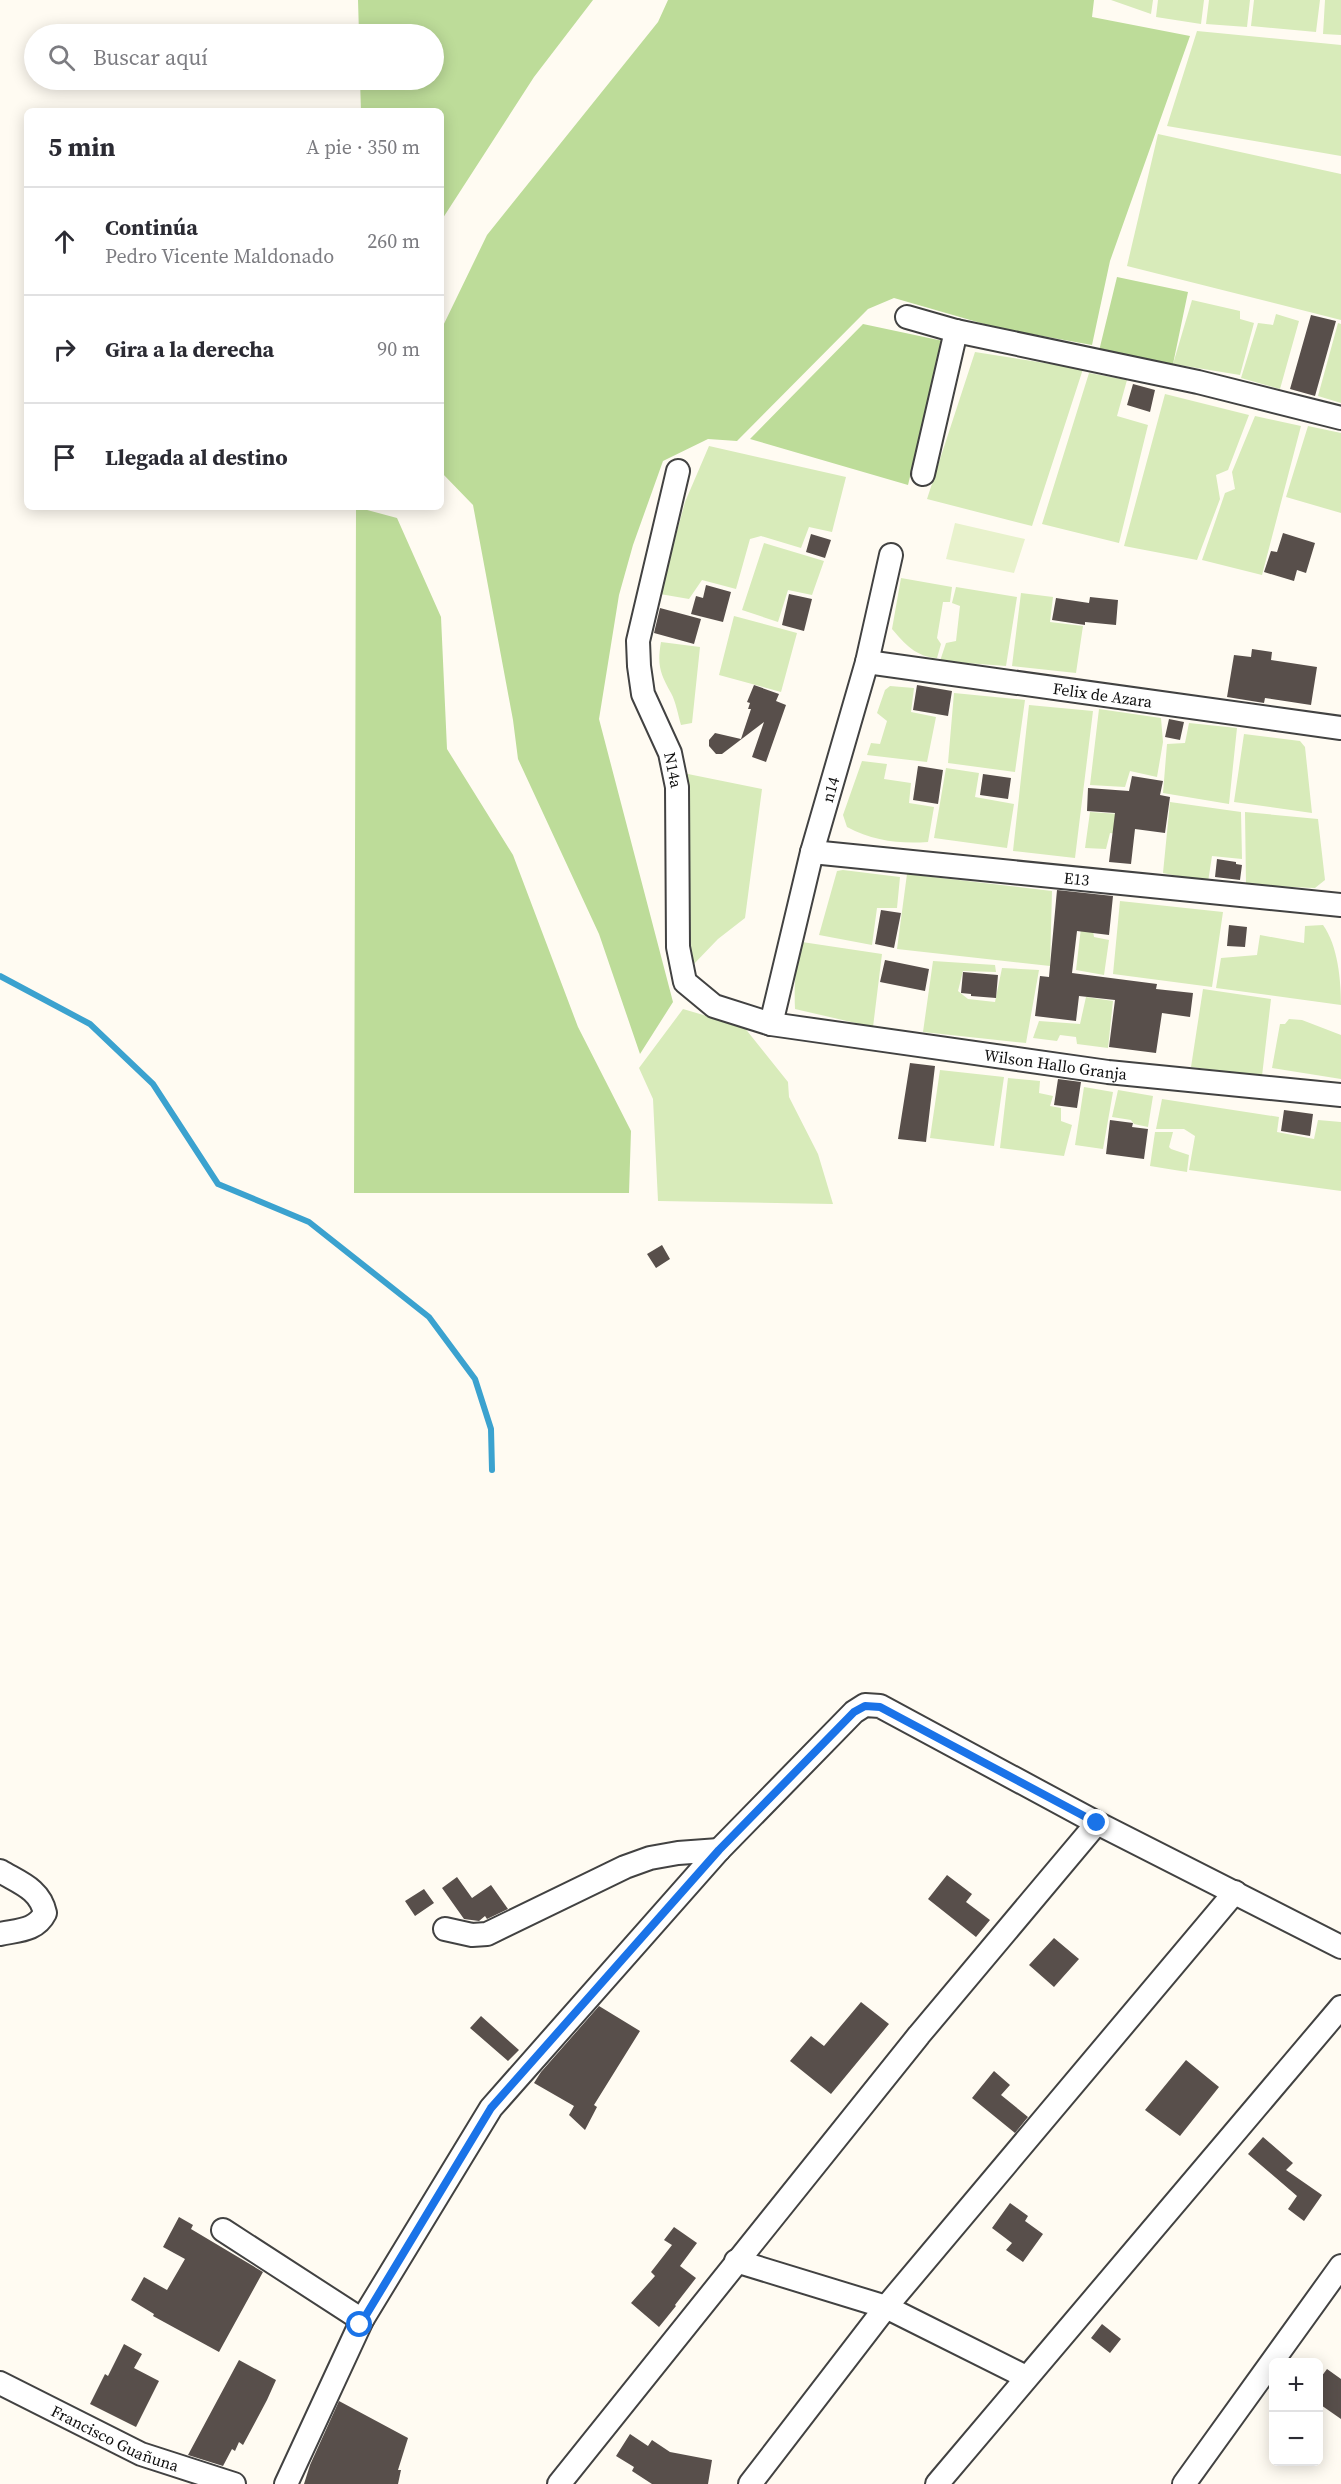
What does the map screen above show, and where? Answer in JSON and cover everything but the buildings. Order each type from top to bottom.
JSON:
[{"type":"street","points":[[906,317],[956,331],[1198,382],[1341,418]]},
{"type":"street","points":[[923,474],[956,331]]},
{"type":"street","name":"N14a","points":[[678,471],[638,641],[639,666],[644,694],[670,753],[677,787],[678,947],[685,982],[714,1006],[771,1024]]},
{"type":"street","name":"n14","points":[[771,1024],[812,852],[867,662],[891,555]]},
{"type":"street","name":"Felix de Azara","points":[[867,662],[1341,728]]},
{"type":"street","name":"E13","points":[[812,852],[1341,905]]},
{"type":"street","name":"Wilson Hallo Granja","points":[[771,1024],[1108,1072],[1341,1095]]},
{"type":"street","points":[[286,2484],[362,2320],[491,2108],[719,1850],[854,1712],[865,1706],[880,1707],[1097,1823],[1341,1947]]},
{"type":"street","points":[[559,2484],[919,2034],[1097,1823]]},
{"type":"street","points":[[445,1929],[472,1935],[487,1934],[625,1867],[650,1858],[719,1850]]},
{"type":"street","points":[[0,1871],[36,1892],[43,1902],[45,1913],[40,1922],[31,1928],[0,1934]]},
{"type":"street","points":[[750,2484],[886,2307],[1235,1892]]},
{"type":"street","points":[[937,2484],[1341,2007]]},
{"type":"street","points":[[223,2230],[362,2320]]},
{"type":"street","points":[[736,2261],[886,2307],[1026,2377]]},
{"type":"street","points":[[1184,2484],[1341,2266]]},
{"type":"street","name":"Francisco Guañuna","points":[[0,2384],[141,2454],[234,2484]]},
{"type":"green space","points":[[358,0],[593,0],[534,77],[444,216],[444,108],[361,108],[360,90],[444,90],[444,24],[359,24]]},
{"type":"green space","points":[[668,0],[1094,0],[1092,17],[1190,36],[1110,261],[1092,345],[998,328],[894,298],[868,309],[737,441],[708,439],[663,461],[633,545],[619,595],[599,719],[673,1002],[640,1054],[599,934],[518,759],[513,720],[473,505],[444,475],[444,324],[487,235],[658,22]]},
{"type":"green space","points":[[1111,0],[1153,0],[1151,14]]},
{"type":"green space","points":[[1158,0],[1204,0],[1201,24],[1156,17]]},
{"type":"green space","points":[[1209,0],[1250,0],[1247,27],[1206,24]]},
{"type":"green space","points":[[1254,0],[1320,0],[1316,32],[1251,26]]},
{"type":"green space","points":[[1325,0],[1341,0],[1341,35],[1323,34]]},
{"type":"green space","points":[[1197,31],[1341,45],[1341,156],[1167,126]]},
{"type":"green space","points":[[1158,134],[1341,174],[1341,320],[1127,266]]},
{"type":"green space","points":[[1117,277],[1188,292],[1173,364],[1099,351]]},
{"type":"green space","points":[[1192,300],[1240,311],[1240,319],[1254,323],[1240,375],[1173,364]]},
{"type":"green space","points":[[1276,314],[1299,321],[1280,389],[1241,378],[1258,323],[1273,325]]},
{"type":"green space","points":[[1338,323],[1341,324],[1341,403],[1318,396]]},
{"type":"green space","points":[[863,324],[943,341],[908,485],[750,439]]},
{"type":"green space","points":[[975,352],[1083,369],[1032,526],[927,499]]},
{"type":"green space","points":[[1089,373],[1127,380],[1117,416],[1148,425],[1119,543],[1042,524]]},
{"type":"green space","points":[[1165,394],[1249,415],[1228,470],[1216,475],[1220,499],[1197,560],[1124,546]]},
{"type":"green space","points":[[1255,416],[1301,426],[1262,575],[1202,560],[1225,493],[1235,489],[1232,472]]},
{"type":"green space","points":[[1308,426],[1341,433],[1341,513],[1286,497]]},
{"type":"green space","points":[[709,446],[846,477],[832,532],[809,527],[801,548],[761,536],[750,539],[736,589],[702,580],[689,599],[660,594],[685,502]]},
{"type":"green space","points":[[356,510],[367,510],[397,518],[441,617],[447,749],[513,855],[578,1027],[631,1131],[629,1193],[354,1193]]},
{"type":"green space","points":[[955,523],[1025,539],[1014,573],[946,559]]},
{"type":"green space","points":[[764,543],[824,561],[812,595],[788,590],[778,622],[742,610]]},
{"type":"green space","points":[[901,578],[952,587],[950,602],[943,602],[937,638],[941,644],[937,658],[923,655],[906,645],[892,629]]},
{"type":"green space","points":[[956,587],[1017,597],[1006,666],[940,661],[946,643],[956,641],[960,606],[952,603]]},
{"type":"green space","points":[[1021,593],[1053,597],[1050,622],[1083,626],[1076,673],[1012,666]]},
{"type":"green space","points":[[734,616],[797,633],[781,692],[719,675]]},
{"type":"green space","points":[[661,642],[700,647],[692,723],[681,725],[674,700],[660,669]]},
{"type":"green space","points":[[890,686],[914,688],[911,712],[936,717],[927,762],[867,755],[871,743],[880,744],[887,721],[877,713],[885,690]]},
{"type":"green space","points":[[954,693],[1025,700],[1015,772],[948,763]]},
{"type":"green space","points":[[1029,705],[1093,711],[1075,858],[1013,851]]},
{"type":"green space","points":[[1099,709],[1161,718],[1163,742],[1157,777],[1130,771],[1125,787],[1090,785]]},
{"type":"green space","points":[[1189,723],[1237,728],[1229,804],[1163,793],[1167,744],[1185,743]]},
{"type":"green space","points":[[1244,734],[1300,741],[1305,747],[1312,813],[1234,802]]},
{"type":"green space","points":[[862,761],[887,764],[884,779],[911,783],[909,803],[934,807],[928,842],[887,840],[867,836],[847,827],[843,815]]},
{"type":"green space","points":[[946,768],[979,773],[975,797],[1014,804],[1007,848],[934,838]]},
{"type":"green space","points":[[683,773],[762,789],[745,918],[718,939],[692,966],[683,860]]},
{"type":"green space","points":[[1170,802],[1241,812],[1242,859],[1212,856],[1208,882],[1163,873]]},
{"type":"green space","points":[[1090,812],[1119,814],[1118,834],[1110,833],[1106,849],[1085,848]]},
{"type":"green space","points":[[1245,812],[1318,819],[1325,880],[1315,888],[1246,885]]},
{"type":"green space","points":[[837,871],[900,877],[897,908],[877,908],[872,945],[819,935]]},
{"type":"green space","points":[[907,874],[1052,891],[1050,966],[897,949]]},
{"type":"green space","points":[[1120,901],[1223,912],[1212,987],[1113,974]]},
{"type":"green space","points":[[1323,925],[1335,953],[1341,1005],[1216,988],[1221,958],[1257,955],[1260,935],[1304,943],[1305,926]]},
{"type":"green space","points":[[1081,928],[1093,931],[1094,937],[1109,940],[1104,975],[1076,970]]},
{"type":"green space","points":[[802,942],[882,954],[873,1027],[795,1009],[796,975]]},
{"type":"green space","points":[[933,961],[995,965],[996,972],[963,971],[958,991],[968,999],[995,1002],[1002,968],[1039,970],[1026,1043],[923,1032]]},
{"type":"green space","points":[[1203,989],[1271,999],[1262,1076],[1191,1067]]},
{"type":"green space","points":[[1086,997],[1113,1001],[1108,1048],[1077,1044],[1076,1037],[1060,1035],[1057,1041],[1033,1038],[1039,1021],[1080,1024]]},
{"type":"green space","points":[[683,1009],[744,1027],[788,1082],[789,1097],[818,1154],[833,1204],[658,1201],[653,1099],[639,1068]]},
{"type":"green space","points":[[1289,1019],[1302,1020],[1341,1035],[1341,1079],[1272,1068],[1280,1024],[1285,1024]]},
{"type":"green space","points":[[940,1070],[1004,1077],[994,1146],[930,1138]]},
{"type":"green space","points":[[1008,1078],[1040,1081],[1039,1093],[1053,1096],[1050,1106],[1061,1108],[1061,1121],[1072,1125],[1064,1156],[1000,1148]]},
{"type":"green space","points":[[1084,1087],[1113,1092],[1103,1149],[1075,1145]]},
{"type":"green space","points":[[1118,1090],[1153,1096],[1148,1127],[1134,1124],[1131,1120],[1112,1117]]},
{"type":"green space","points":[[1162,1099],[1279,1117],[1277,1132],[1314,1139],[1318,1120],[1341,1122],[1341,1191],[1189,1170],[1195,1136],[1184,1129],[1156,1129]]},
{"type":"green space","points":[[1155,1132],[1173,1132],[1169,1147],[1189,1155],[1187,1172],[1150,1166]]},
{"type":"waterway","points":[[0,976],[90,1024],[153,1084],[218,1184],[309,1222],[429,1317],[475,1379],[491,1429],[492,1470]]},
{"type":"route","points":[[360,2325],[491,2108],[719,1850],[854,1712],[865,1706],[880,1707],[1097,1823]]}]
